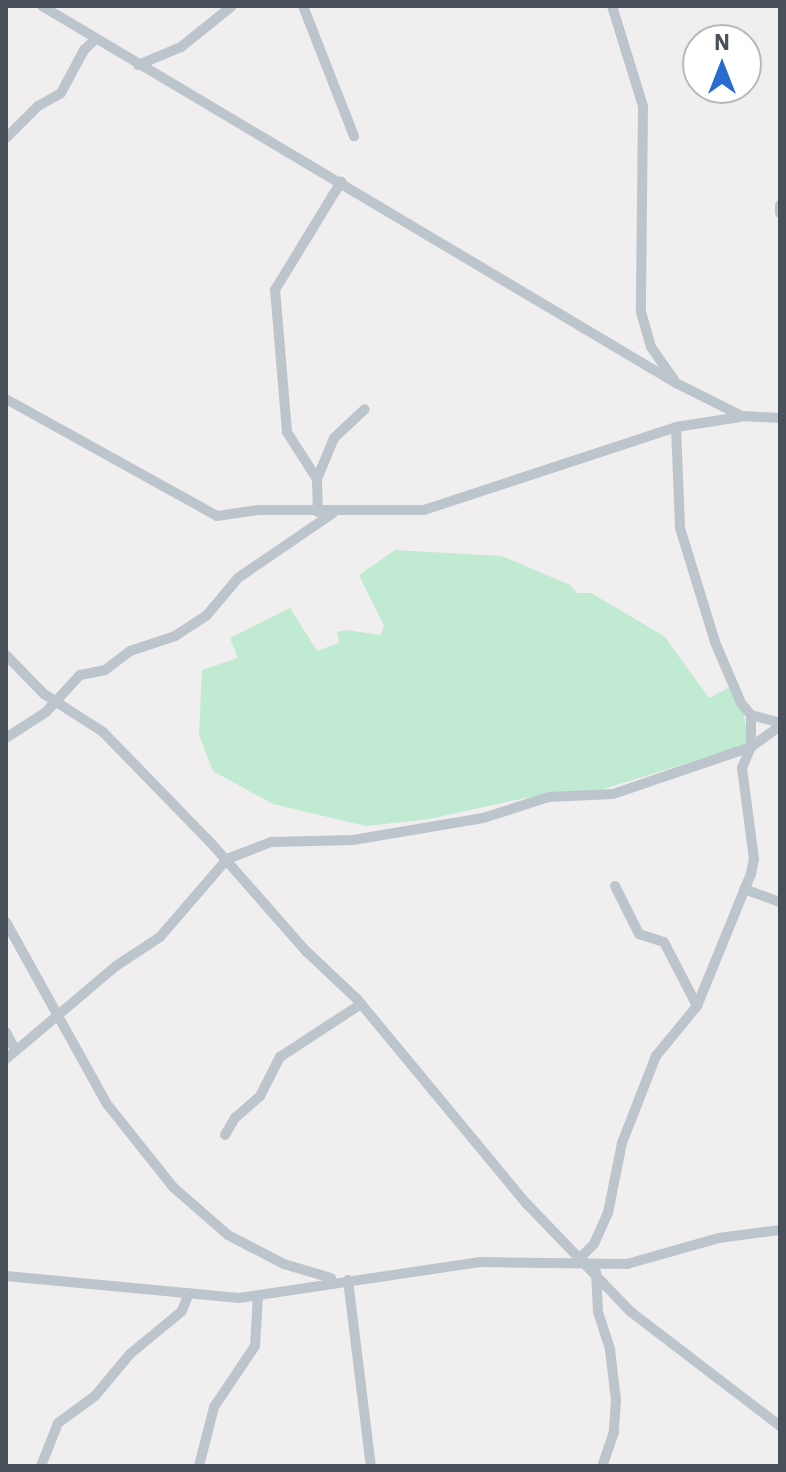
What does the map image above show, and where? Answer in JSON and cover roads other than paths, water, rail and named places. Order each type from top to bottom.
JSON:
[{"type":"street","points":[[42,6],[676,383],[742,416]]},
{"type":"street","points":[[138,65],[181,47],[232,6]]},
{"type":"street","points":[[303,6],[354,136]]},
{"type":"street","points":[[612,6],[643,106],[641,312],[651,347],[676,383]]},
{"type":"street","points":[[6,138],[38,106],[61,93],[84,50],[96,39]]},
{"type":"street","points":[[317,479],[287,432],[275,290],[341,182]]},
{"type":"street","points":[[780,205],[780,213]]},
{"type":"street","points":[[6,399],[209,515],[434,508],[676,427],[742,416],[780,418]]},
{"type":"street","points":[[318,512],[317,479],[334,438],[365,409]]},
{"type":"street","points":[[584,1260],[608,1213],[622,1143],[656,1056],[697,1006],[754,859],[742,768],[751,747],[751,715],[715,642],[680,528],[676,427]]},
{"type":"street","points":[[6,738],[55,702],[80,675],[105,670],[130,651],[175,636],[207,615],[238,578],[333,513]]},
{"type":"street","points":[[6,655],[55,702],[103,732],[227,859],[306,951],[361,1004],[443,1109],[653,1334],[709,1369],[780,1426]]},
{"type":"street","points":[[751,715],[780,724]]},
{"type":"street","points":[[6,1059],[116,966],[160,937],[227,859],[271,842],[353,840],[483,818],[549,797],[613,794],[751,747],[780,724]]},
{"type":"street","points":[[615,886],[639,934],[664,942],[697,1006]]},
{"type":"street","points":[[744,889],[780,902]]},
{"type":"street","points":[[6,922],[115,1116],[196,1211],[260,1253],[344,1280]]},
{"type":"street","points":[[225,1135],[260,1096],[280,1057],[361,1004]]},
{"type":"street","points":[[6,1032],[15,1050]]},
{"type":"street","points":[[6,1276],[189,1293],[258,1296],[344,1280],[480,1262],[584,1260],[627,1264],[719,1238],[780,1230]]},
{"type":"street","points":[[596,1272],[598,1312],[610,1350],[616,1400],[614,1432],[602,1466]]},
{"type":"street","points":[[344,1280],[371,1466]]},
{"type":"street","points":[[41,1466],[58,1423],[95,1396],[130,1354],[182,1311],[189,1293]]},
{"type":"street","points":[[199,1466],[210,1416],[255,1346],[258,1296]]}]
